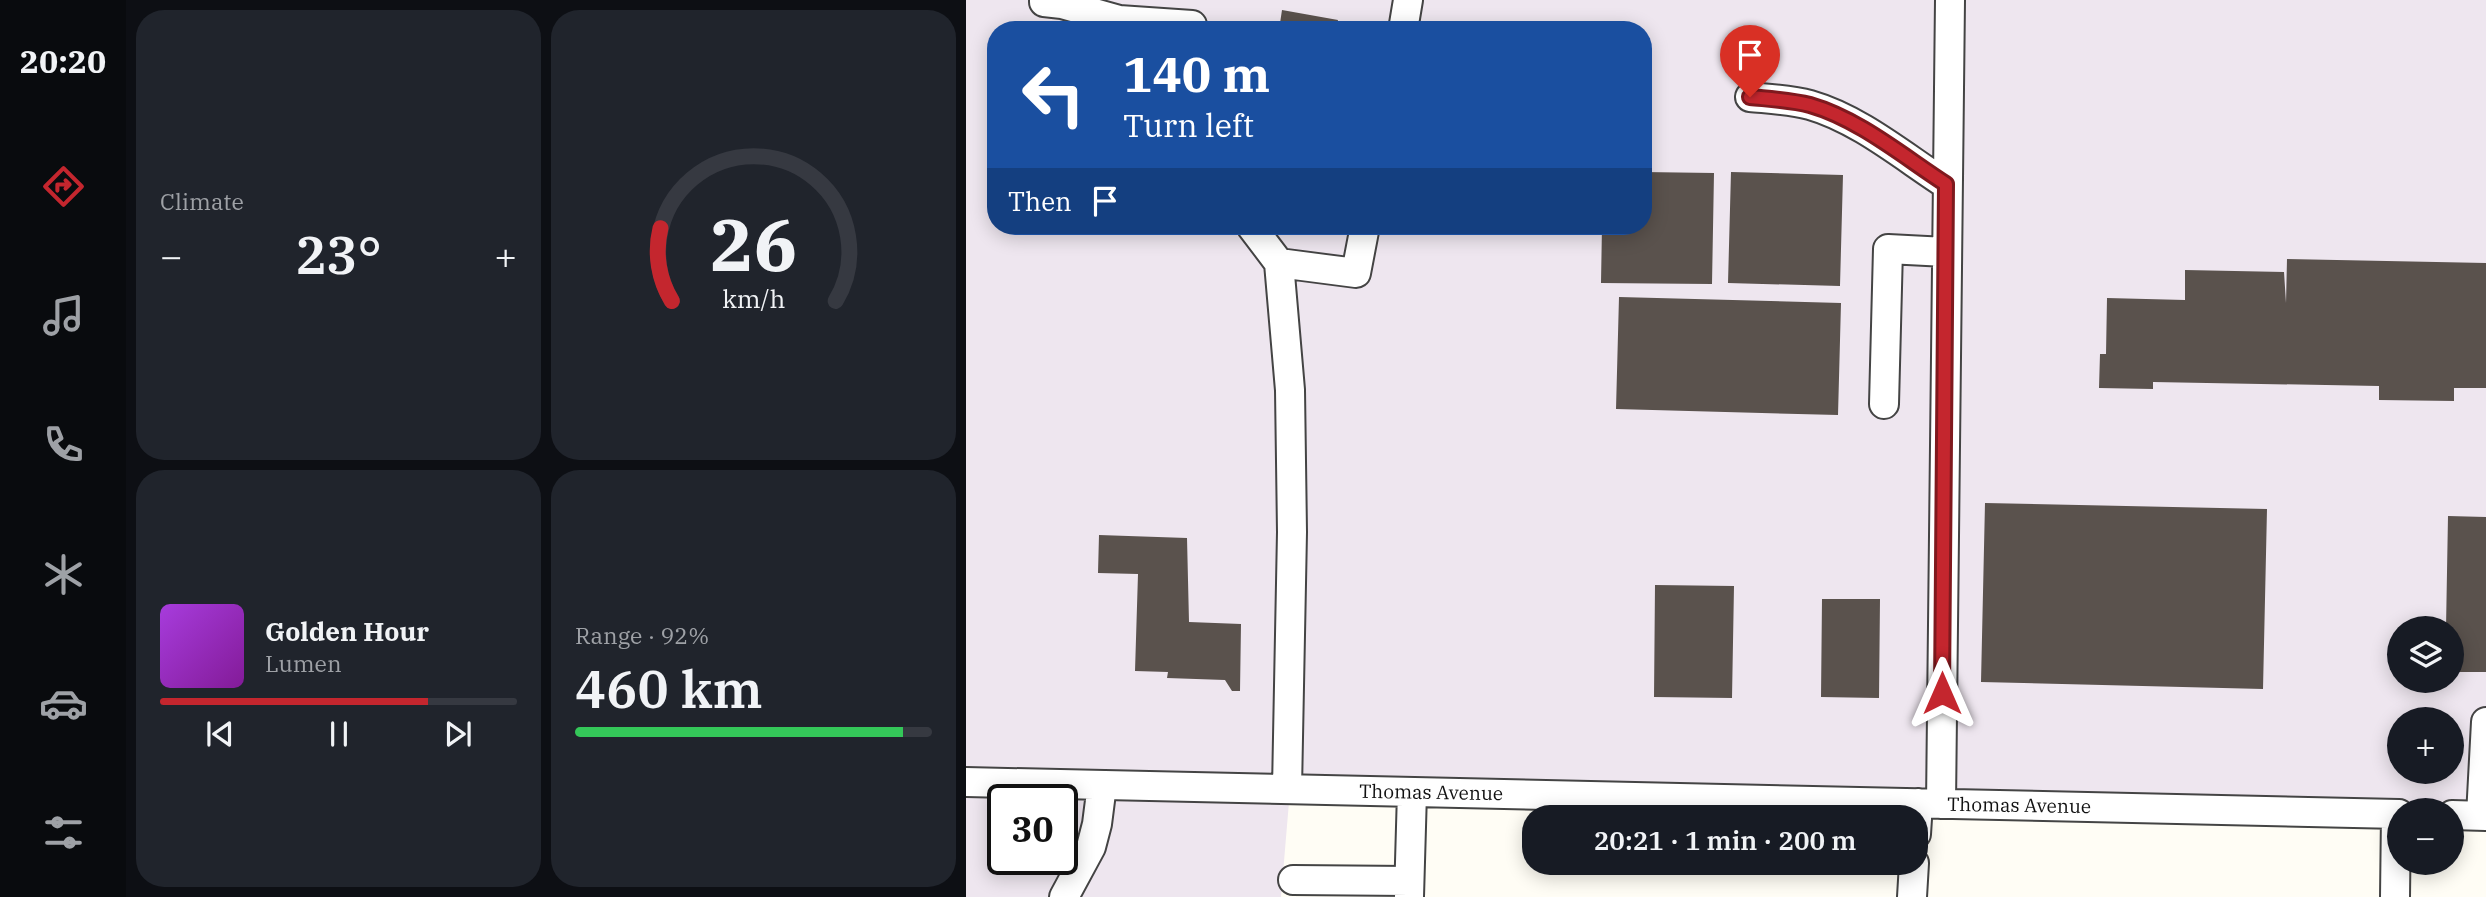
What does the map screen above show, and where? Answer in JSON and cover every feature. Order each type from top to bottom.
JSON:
[{"type":"street","points":[[1404,21],[1408,0]]},
{"type":"street","points":[[1928,807],[1946,252],[1950,0]]},
{"type":"street","points":[[1040,1],[1062,4],[1119,20],[1192,18]]},
{"type":"street","points":[[1750,97],[1810,105],[1830,113],[1856,126],[1946,184]]},
{"type":"street","points":[[1258,235],[1279,263],[1290,390],[1292,559],[1287,789]]},
{"type":"street","points":[[1279,263],[1356,273],[1363,235]]},
{"type":"street","points":[[1884,404],[1888,249],[1946,252]]},
{"type":"street","points":[[2464,815],[2483,816],[2486,722]]},
{"type":"street","name":"Thomas Avenue","points":[[966,782],[2387,814]]},
{"type":"street","points":[[1064,897],[1091,847],[1102,785]]},
{"type":"street","points":[[1293,880],[1409,889],[1412,792]]},
{"type":"street","points":[[1912,897],[1913,875]]},
{"type":"street","points":[[2395,897],[2396,875]]},
{"type":"shaded area","points":[[966,0],[2486,0],[2486,804],[2464,804],[2464,798],[2387,798],[2387,802],[966,770]]},
{"type":"shaded area","points":[[966,795],[987,795],[987,875],[1078,875],[1078,797],[1289,802],[1281,897],[966,897]]},
{"type":"building","points":[[1282,10],[1338,20],[1338,21],[1280,21]]},
{"type":"building","points":[[1652,172],[1714,173],[1712,284],[1601,283],[1602,235],[1652,235]]},
{"type":"building","points":[[1731,172],[1843,175],[1840,286],[1728,283]]},
{"type":"building","points":[[2287,259],[2486,263],[2486,388],[2454,388],[2454,401],[2379,400],[2379,386],[2153,382],[2153,389],[2099,388],[2100,354],[2106,354],[2107,298],[2185,300],[2185,270],[2284,272],[2286,303]]},
{"type":"building","points":[[1619,297],[1841,303],[1838,415],[1616,409]]},
{"type":"building","points":[[1985,503],[2267,509],[2263,689],[1981,682]]},
{"type":"building","points":[[2448,516],[2486,517],[2486,672],[2464,672],[2464,616],[2446,616]]},
{"type":"building","points":[[1099,535],[1187,538],[1189,622],[1241,624],[1240,691],[1232,691],[1225,680],[1167,678],[1168,672],[1135,671],[1138,574],[1098,573]]},
{"type":"building","points":[[1655,585],[1734,586],[1732,698],[1654,697]]},
{"type":"building","points":[[1822,599],[1880,599],[1879,698],[1821,697]]},
{"type":"route","points":[[1750,97],[1810,105],[1830,113],[1856,126],[1946,184],[1942,693]]}]
